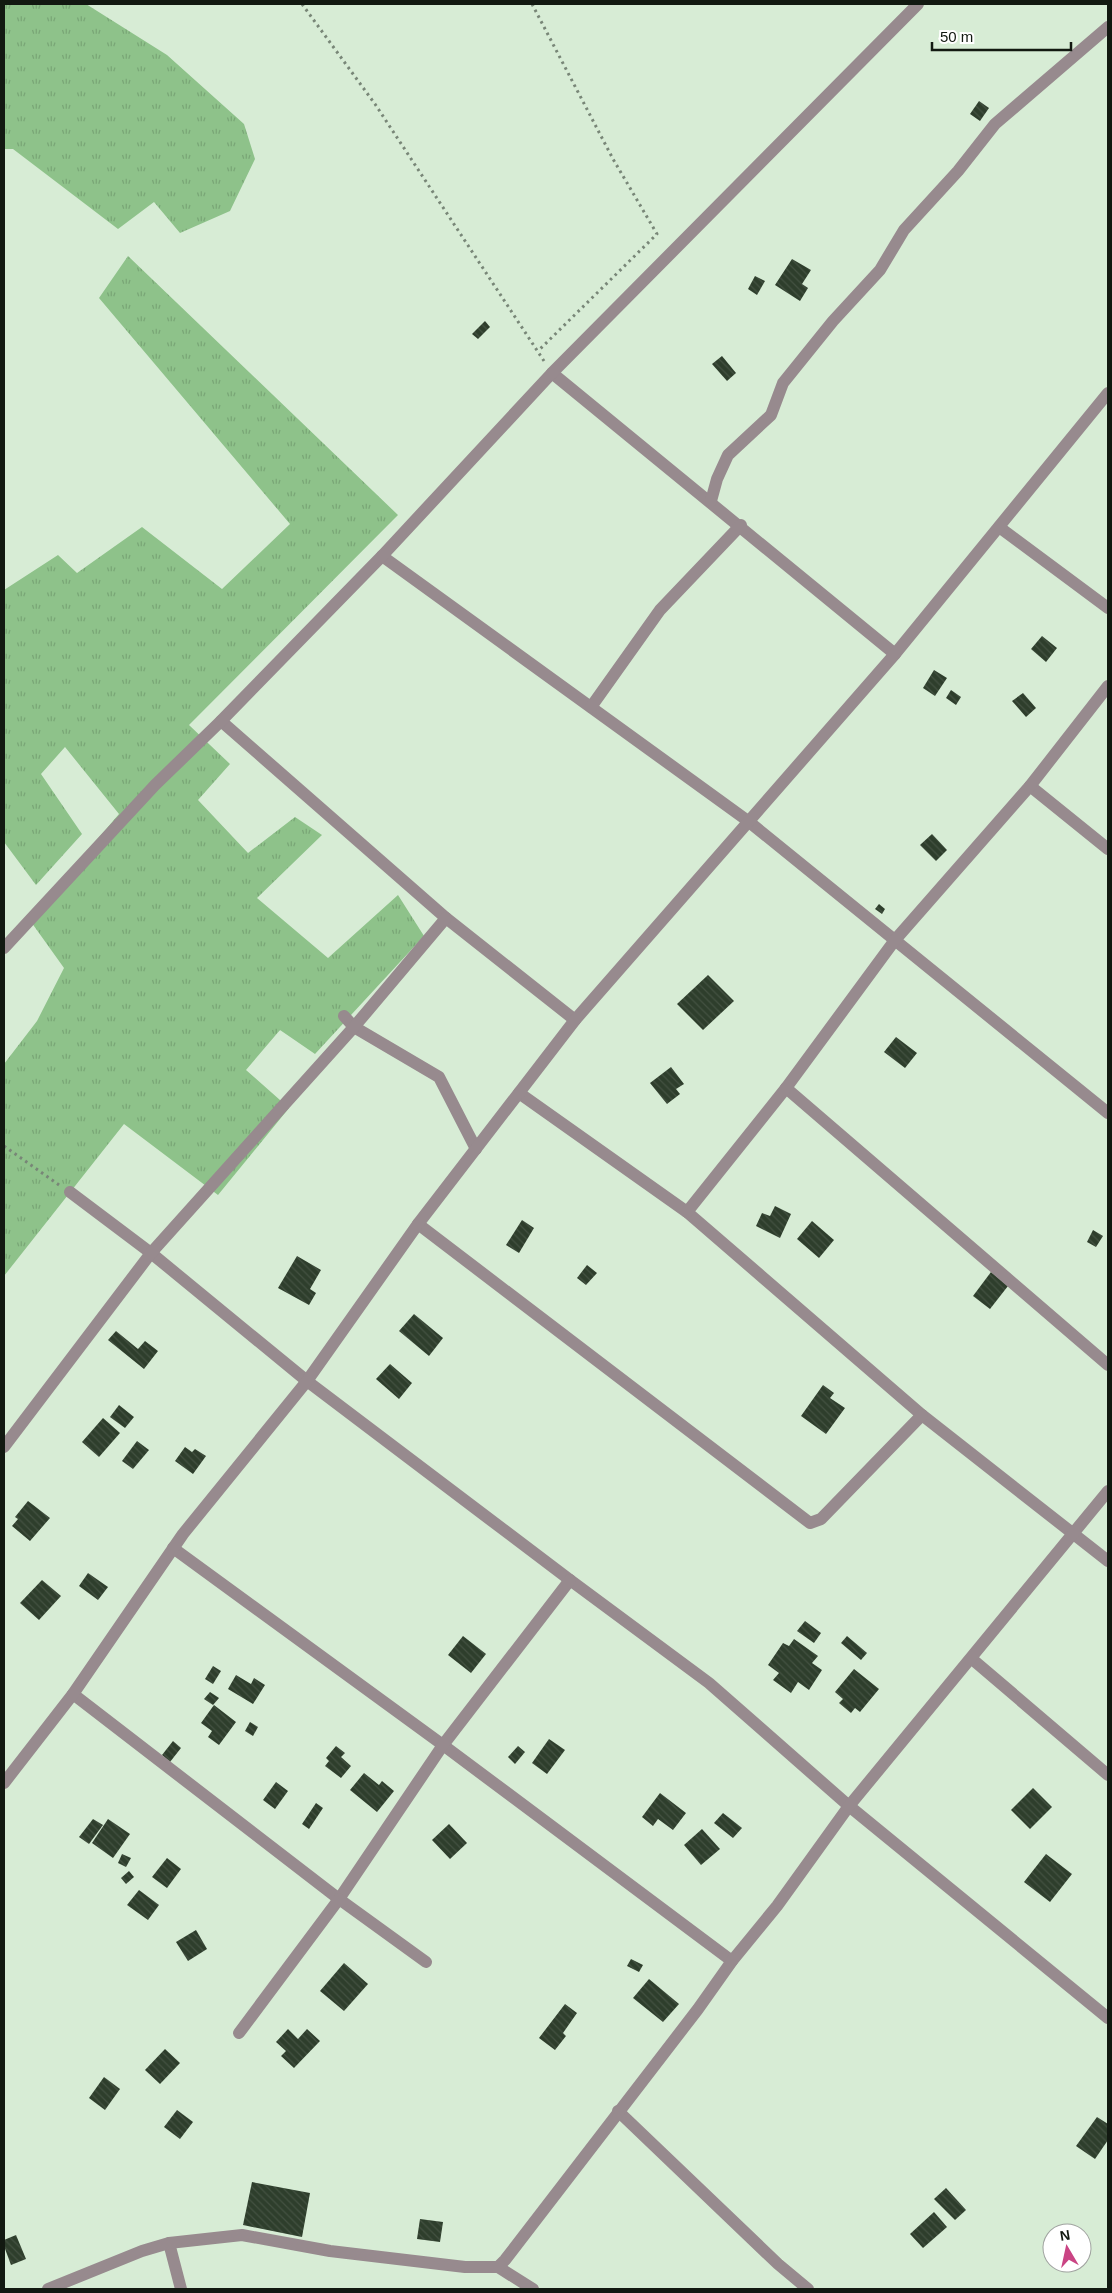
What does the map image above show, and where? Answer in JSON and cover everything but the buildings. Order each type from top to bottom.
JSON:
[{"type":"street","points":[[4,948],[155,785],[222,721],[382,556],[552,373],[918,4]]},
{"type":"street","points":[[711,501],[717,479],[728,455],[771,415],[783,383],[833,321],[880,270],[904,230],[958,170],[995,124],[1108,27]]},
{"type":"street","points":[[552,373],[711,501],[895,654]]},
{"type":"street","points":[[4,1783],[73,1694],[174,1548],[307,1381],[418,1224],[574,1020],[895,654],[1108,393]]},
{"type":"street","points":[[591,707],[660,610],[740,525]]},
{"type":"street","points":[[999,527],[1108,608]]},
{"type":"street","points":[[382,556],[748,822],[1108,1113]]},
{"type":"street","points":[[687,1212],[786,1088],[895,940],[1030,786],[1108,686]]},
{"type":"street","points":[[222,721],[446,918],[574,1020]]},
{"type":"street","points":[[1030,786],[1108,849]]},
{"type":"street","points":[[4,1447],[151,1253],[354,1027],[446,918]]},
{"type":"street","points":[[344,1016],[354,1027],[439,1077],[476,1149]]},
{"type":"street","points":[[786,1088],[1108,1365]]},
{"type":"street","points":[[519,1093],[687,1212],[922,1415],[1108,1561]]},
{"type":"street","points":[[70,1192],[151,1253],[307,1381],[709,1683],[849,1806],[1108,2018]]},
{"type":"street","points":[[418,1224],[810,1523],[821,1519],[922,1415]]},
{"type":"street","points":[[498,2267],[698,2009],[732,1961],[777,1906],[849,1806],[1108,1492]]},
{"type":"street","points":[[174,1548],[443,1745],[732,1961]]},
{"type":"street","points":[[239,2033],[339,1899],[443,1745],[570,1580]]},
{"type":"street","points":[[972,1659],[1108,1775]]},
{"type":"street","points":[[73,1694],[339,1899],[426,1962]]},
{"type":"street","points":[[618,2111],[778,2264],[808,2289]]},
{"type":"street","points":[[48,2289],[142,2251],[169,2243],[242,2234],[330,2252],[465,2267],[498,2267],[533,2289]]},
{"type":"street","points":[[169,2243],[182,2289]]},
{"type":"path","points":[[302,4],[375,104],[552,373]]},
{"type":"path","points":[[532,4],[613,159],[657,234],[538,351]]},
{"type":"path","points":[[4,1146],[70,1192]]},
{"type":"green space","points":[[4,4],[86,4],[167,55],[244,124],[255,159],[230,211],[180,233],[154,202],[118,229],[13,149],[4,149]]},
{"type":"green space","points":[[128,256],[398,515],[189,725],[230,764],[198,800],[248,853],[295,817],[322,835],[257,898],[328,958],[398,895],[424,936],[315,1054],[280,1030],[246,1070],[289,1108],[218,1195],[124,1124],[4,1276],[4,1064],[37,1021],[64,968],[29,919],[119,814],[65,747],[41,774],[82,834],[36,885],[4,842],[4,590],[58,555],[77,573],[142,527],[222,589],[290,524],[99,298]]}]
